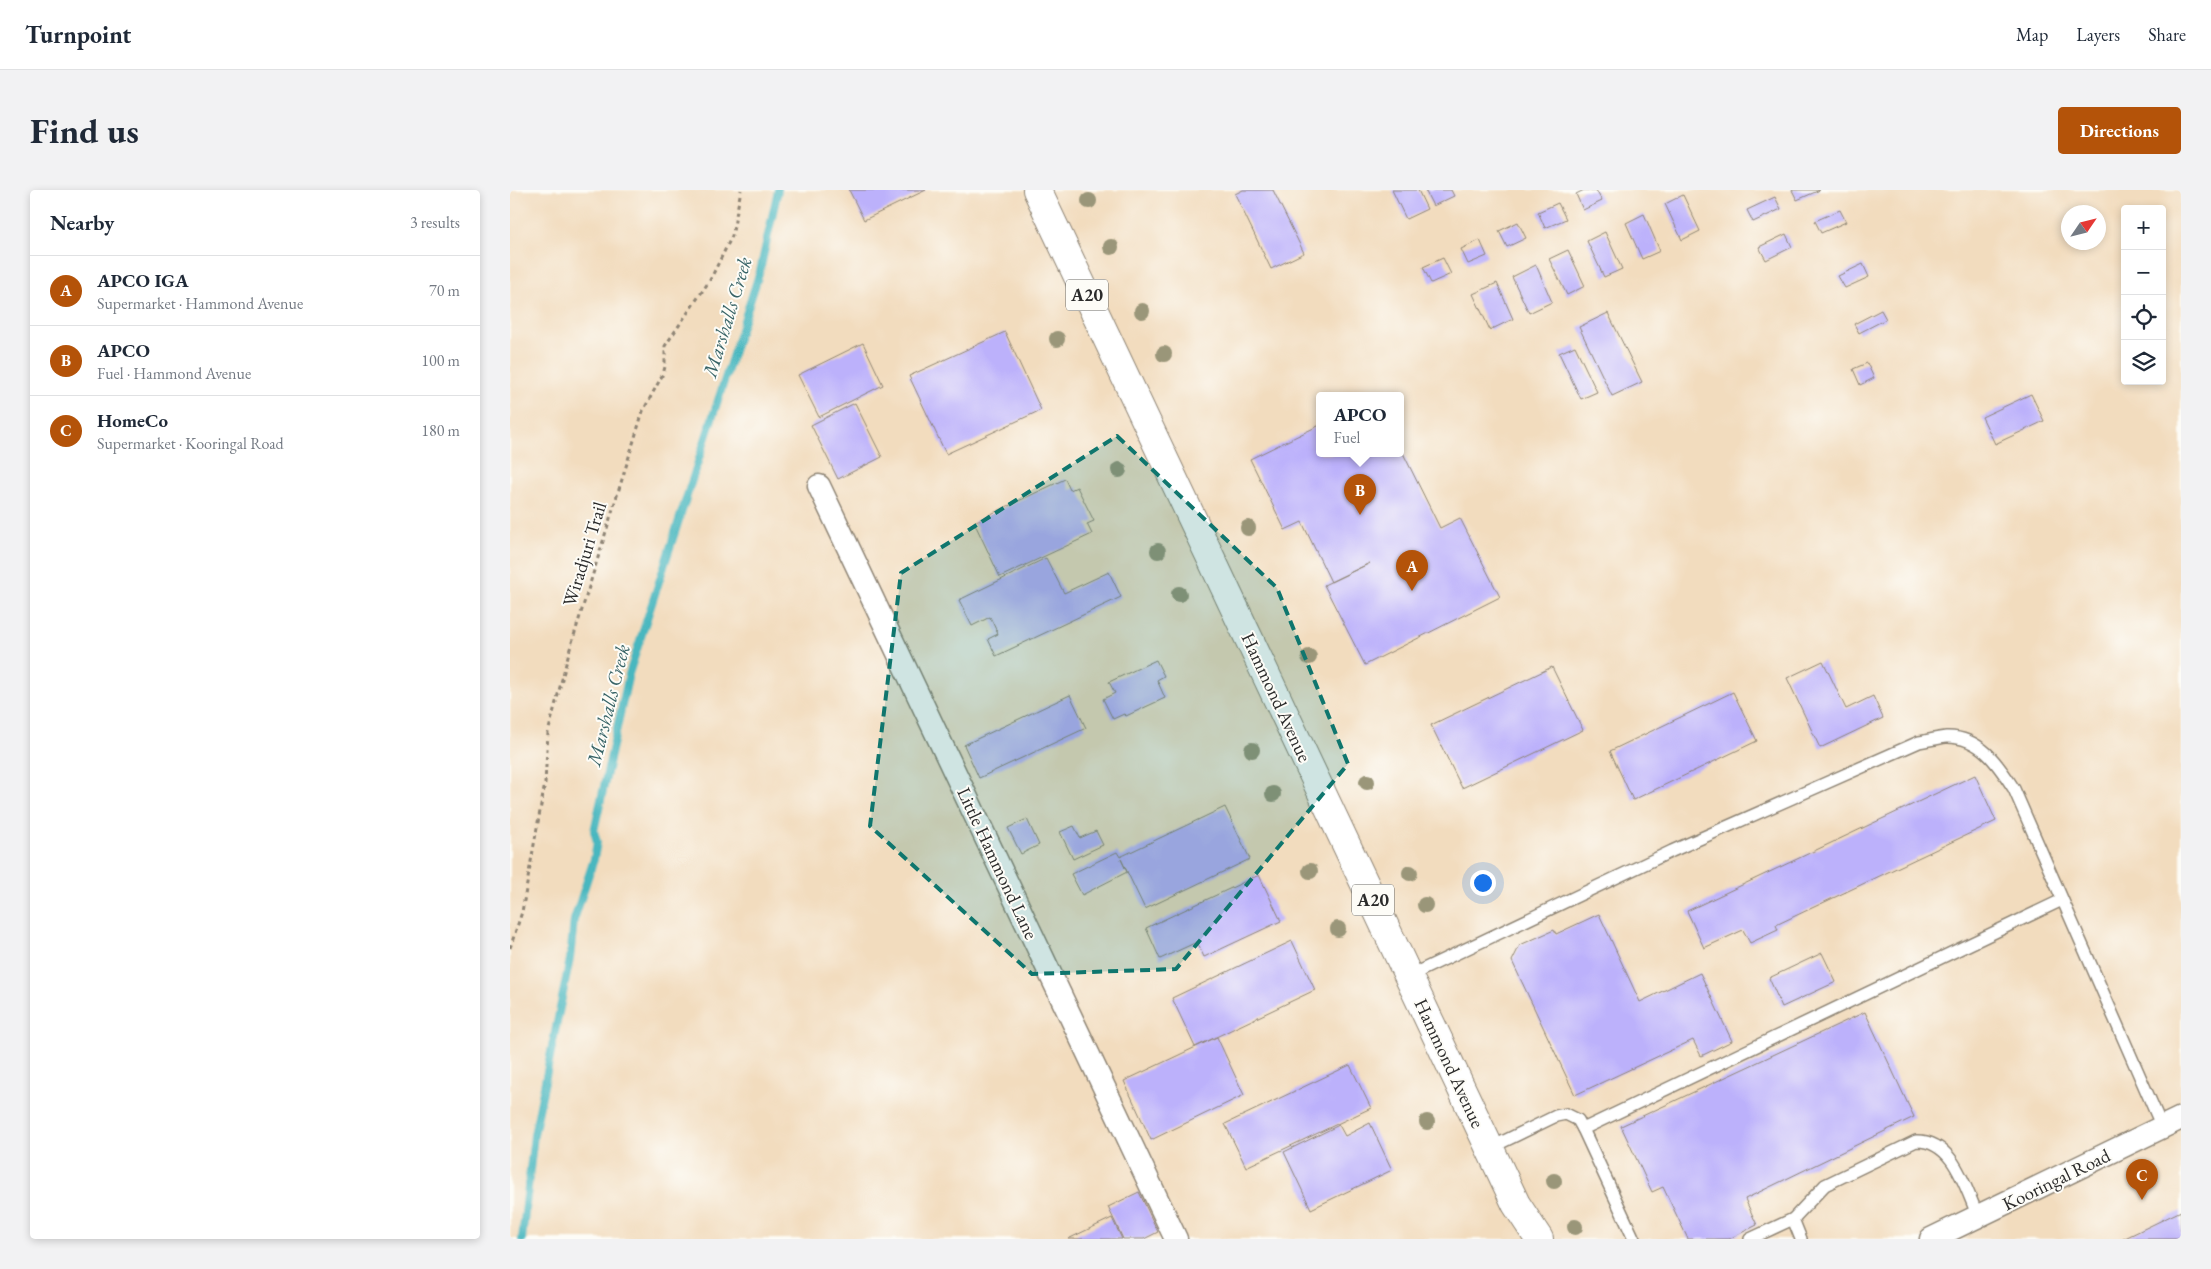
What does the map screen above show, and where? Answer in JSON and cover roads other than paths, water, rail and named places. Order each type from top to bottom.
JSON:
[{"type":"highway","name":"Hammond Avenue","points":[[1038,190],[1490,1148],[1516,1204],[1528,1239]]},
{"type":"highway","name":"Hammond Avenue","points":[[1516,1204],[1539,1239]]},
{"type":"street","name":"Little Hammond Lane","points":[[819,486],[1176,1239]]},
{"type":"street","name":"Kooringal Road","points":[[1931,1239],[2175,1125]]},
{"type":"lane","points":[[1408,976],[1672,851],[1918,742],[1946,737],[1972,741],[1996,761],[2014,789],[2062,900],[2175,1125]]},
{"type":"lane","points":[[1583,1128],[2062,900]]},
{"type":"lane","points":[[1490,1148],[1556,1116],[1566,1114],[1572,1116],[1583,1128],[1634,1239]]},
{"type":"lane","points":[[1750,1239],[1793,1219],[1825,1185],[1916,1141],[1927,1140],[1939,1146],[1948,1155],[1978,1216]]},
{"type":"lane","points":[[1793,1219],[1802,1239]]},
{"type":"waterway","name":"Marshalls Creek","points":[[522,1239],[534,1135],[570,959],[574,920],[594,859],[597,842],[594,831],[629,674],[760,271],[778,190]]},
{"type":"place","name":"APCO","points":[[1360,515]]},
{"type":"place","name":"APCO IGA","points":[[1412,591]]},
{"type":"place","name":"HomeCo","points":[[2142,1200]]}]
